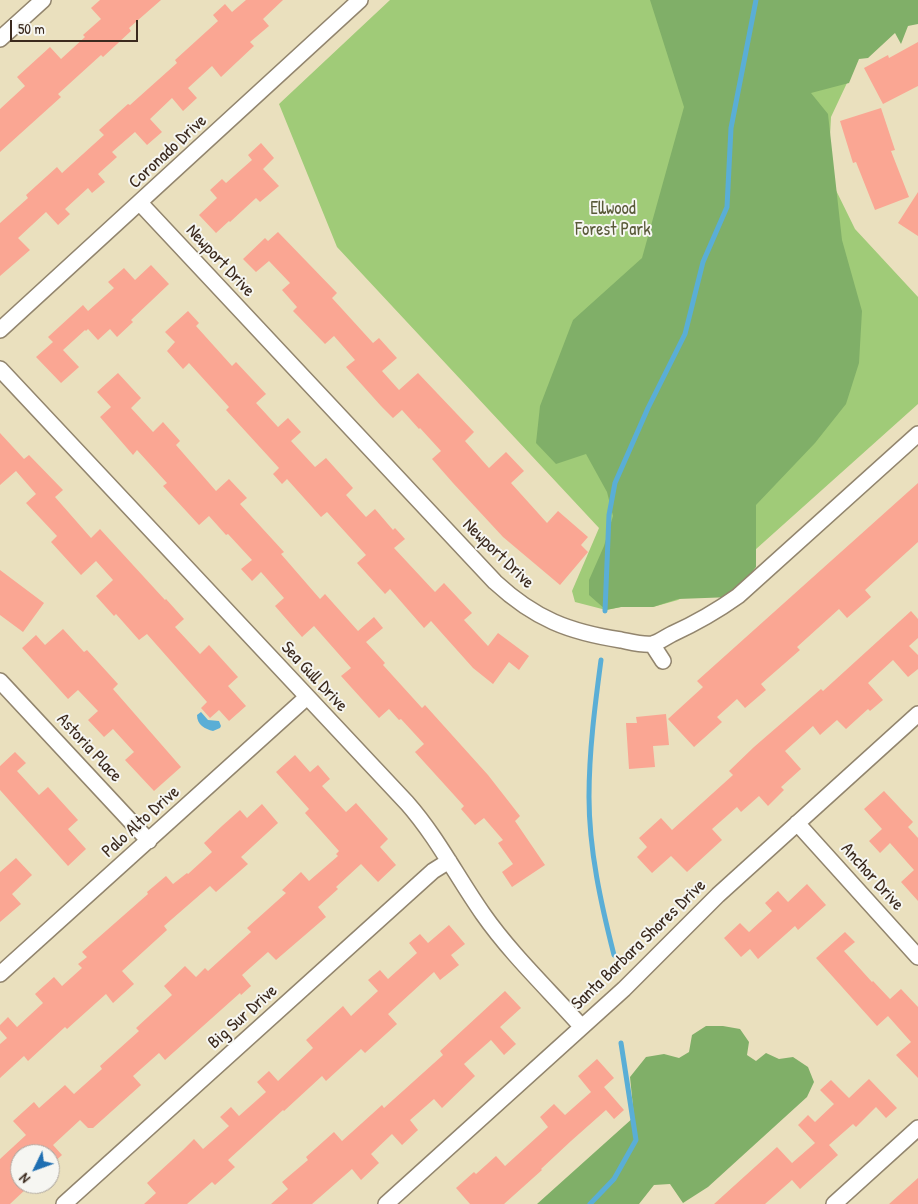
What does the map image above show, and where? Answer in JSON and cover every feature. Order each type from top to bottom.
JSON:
[{"type":"street","points":[[0,39],[43,0]]},
{"type":"street","name":"Coronado Drive","points":[[0,330],[360,0]]},
{"type":"street","name":"Newport Drive","points":[[140,203],[514,600],[543,618],[572,630],[598,637],[652,644]]},
{"type":"street","name":"Sea Gull Drive","points":[[0,369],[418,816],[449,860],[482,913],[501,938],[581,1026]]},
{"type":"street","points":[[663,661],[652,644],[694,624],[738,596],[918,434]]},
{"type":"street","name":"Astoria Place","points":[[0,681],[149,841]]},
{"type":"street","name":"Palo Alto Drive","points":[[0,974],[307,697]]},
{"type":"street","name":"Santa Barbara Shores Drive","points":[[386,1204],[643,971],[718,895],[918,714]]},
{"type":"street","name":"Anchor Drive","points":[[798,823],[918,957]]},
{"type":"street","name":"Big Sur Drive","points":[[64,1204],[433,871],[449,860]]},
{"type":"street","points":[[834,1204],[918,1128]]},
{"type":"green space","name":"Ellwood Forest Park","points":[[390,0],[918,0],[862,51],[831,117],[828,174],[855,229],[918,297],[918,404],[736,567],[678,600],[653,607],[621,607],[606,610],[575,602],[572,591],[599,528],[337,247],[279,104]]},
{"type":"green space","points":[[650,0],[918,0],[918,24],[908,26],[901,44],[895,33],[868,58],[859,59],[849,83],[811,93],[828,114],[842,240],[862,311],[859,363],[846,404],[815,443],[756,505],[756,567],[732,597],[678,599],[653,607],[621,607],[606,610],[589,595],[589,580],[604,546],[613,516],[607,492],[586,454],[556,464],[536,443],[540,406],[573,320],[642,258],[684,107]]},
{"type":"green space","points":[[706,1026],[740,1029],[749,1042],[747,1055],[756,1061],[766,1053],[779,1059],[793,1057],[808,1067],[814,1082],[807,1097],[708,1187],[683,1203],[670,1184],[654,1185],[639,1204],[537,1204],[634,1117],[630,1077],[646,1057],[664,1054],[679,1058],[689,1052],[692,1035]]},
{"type":"water","points":[[201,712],[208,720],[219,721],[220,728],[213,731],[202,726],[198,721],[197,715]]},
{"type":"building","points":[[100,0],[161,0],[129,28],[131,31],[103,57],[101,55],[58,94],[61,97],[0,152],[0,109],[25,86],[17,77],[50,47],[61,59],[85,37],[83,35],[101,19],[91,8]]},
{"type":"building","points":[[246,0],[283,0],[263,19],[269,26],[250,42],[254,46],[221,77],[212,66],[188,88],[197,98],[183,111],[172,98],[150,119],[162,132],[147,145],[135,132],[112,152],[117,157],[98,174],[105,182],[92,193],[88,188],[65,209],[70,214],[58,225],[46,212],[18,238],[30,250],[0,276],[0,223],[28,198],[26,195],[57,167],[62,173],[104,135],[99,130],[177,63],[175,60],[218,21],[213,15],[225,4],[232,12]]},
{"type":"building","points":[[918,42],[918,86],[883,104],[864,68],[888,55],[889,58]]},
{"type":"building","points":[[881,108],[895,150],[891,151],[909,197],[875,210],[856,162],[853,163],[840,121]]},
{"type":"building","points":[[261,143],[274,158],[263,169],[279,186],[260,202],[256,198],[216,233],[199,215],[217,198],[210,190],[222,179],[226,183],[252,160],[248,155]]},
{"type":"building","points":[[918,192],[918,236],[898,223]]},
{"type":"building","points":[[278,232],[337,293],[332,298],[373,343],[379,338],[397,358],[382,371],[399,390],[418,373],[474,432],[465,441],[489,468],[506,452],[524,471],[511,483],[547,523],[558,511],[588,537],[581,545],[588,552],[560,585],[503,537],[453,483],[432,459],[441,451],[402,410],[393,418],[381,406],[346,367],[355,360],[334,336],[325,344],[293,311],[297,307],[282,290],[290,283],[269,261],[256,272],[243,259],[265,238],[268,241]]},
{"type":"building","points":[[151,265],[169,284],[131,320],[133,322],[117,337],[110,329],[98,340],[88,329],[63,350],[79,367],[61,383],[36,357],[53,342],[48,337],[83,305],[88,311],[114,288],[108,282],[124,268],[135,280]]},
{"type":"building","points":[[188,311],[199,323],[196,326],[232,366],[236,362],[266,394],[256,403],[278,427],[288,418],[301,432],[291,441],[315,467],[326,458],[353,488],[346,495],[366,517],[375,509],[393,530],[395,528],[405,539],[394,548],[435,592],[444,583],[472,613],[464,620],[488,646],[498,633],[529,656],[519,670],[509,662],[493,684],[473,668],[431,621],[424,628],[390,589],[385,594],[357,563],[366,555],[327,512],[321,517],[287,479],[282,484],[273,474],[279,468],[226,410],[229,407],[189,363],[183,369],[167,351],[175,342],[165,332]]},
{"type":"building","points":[[118,373],[141,398],[131,408],[153,432],[163,422],[180,441],[176,445],[216,491],[229,479],[247,498],[240,504],[284,552],[281,554],[320,599],[325,594],[358,631],[374,617],[383,628],[366,642],[385,663],[383,665],[422,708],[425,705],[488,775],[520,816],[515,821],[545,865],[512,887],[502,872],[513,864],[498,843],[503,840],[484,818],[475,825],[461,809],[464,806],[415,752],[424,744],[389,709],[379,718],[341,676],[351,668],[314,626],[302,637],[275,606],[284,598],[261,572],[252,581],[241,569],[252,560],[209,516],[199,525],[163,486],[167,483],[137,450],[133,455],[100,417],[111,407],[97,392]]},
{"type":"building","points":[[0,433],[24,459],[29,455],[63,490],[55,497],[91,538],[100,529],[166,599],[184,619],[175,627],[200,654],[209,645],[238,677],[228,686],[246,706],[229,721],[219,710],[210,718],[201,708],[207,702],[147,634],[139,640],[116,614],[114,616],[96,596],[113,580],[96,561],[81,575],[51,542],[57,536],[26,503],[36,494],[16,471],[0,485]]},
{"type":"building","points":[[918,483],[918,542],[865,590],[871,597],[847,618],[839,609],[797,647],[800,650],[761,684],[766,690],[745,708],[737,699],[717,717],[722,722],[694,747],[668,719],[703,687],[697,681]]},
{"type":"building","points":[[0,570],[44,603],[23,632],[0,615]]},
{"type":"building","points":[[911,611],[918,619],[918,638],[909,646],[918,655],[918,669],[908,677],[893,660],[868,683],[883,700],[870,711],[868,709],[846,729],[837,720],[820,735],[813,726],[785,751],[801,769],[781,787],[784,790],[768,806],[759,796],[741,812],[737,807],[712,829],[722,840],[687,872],[671,856],[652,873],[637,857],[647,847],[639,838],[661,818],[672,830],[733,775],[729,771],[754,747],[821,689],[823,691]]},
{"type":"building","points":[[63,629],[84,652],[87,650],[118,684],[113,689],[181,767],[154,791],[125,760],[134,752],[113,729],[104,737],[88,720],[98,711],[78,690],[68,699],[22,648],[36,635],[45,645]]},
{"type":"building","points":[[666,714],[669,745],[653,746],[655,767],[629,769],[626,723],[637,723],[636,717]]},
{"type":"building","points":[[15,752],[26,763],[17,771],[39,795],[48,787],[78,820],[68,829],[86,849],[68,866],[0,790],[0,766]]},
{"type":"building","points":[[295,755],[310,772],[318,765],[330,779],[322,786],[346,812],[356,803],[388,839],[380,847],[396,865],[378,882],[361,864],[318,907],[326,917],[276,960],[268,952],[242,975],[251,986],[241,995],[240,993],[165,1060],[159,1053],[133,1076],[141,1085],[93,1128],[88,1128],[80,1120],[54,1144],[16,1144],[26,1135],[13,1121],[34,1102],[39,1108],[65,1085],[74,1094],[102,1069],[100,1066],[139,1031],[136,1028],[172,995],[164,986],[185,966],[196,977],[205,968],[208,971],[251,932],[247,928],[286,893],[282,890],[301,872],[309,881],[338,856],[336,854],[339,851],[305,813],[309,809],[276,772]]},
{"type":"building","points":[[884,791],[913,822],[908,827],[918,838],[918,901],[901,882],[914,870],[890,843],[880,853],[869,841],[882,829],[864,809]]},
{"type":"building","points":[[262,804],[278,823],[241,857],[248,864],[216,892],[210,886],[164,926],[167,930],[122,971],[134,984],[113,1003],[106,994],[67,1029],[65,1027],[28,1061],[24,1056],[0,1078],[0,1044],[7,1038],[0,1030],[0,1025],[8,1017],[17,1027],[43,1003],[35,994],[54,977],[62,986],[82,968],[78,964],[87,957],[82,952],[148,894],[147,892],[166,876],[173,884],[188,874],[212,852],[204,843],[240,810],[247,818]]},
{"type":"building","points":[[16,858],[32,875],[12,894],[21,904],[0,922],[0,872]]},
{"type":"building","points":[[807,884],[826,905],[798,930],[795,926],[758,959],[750,949],[741,957],[724,938],[740,923],[749,932],[772,911],[765,903],[778,891],[788,902]]},
{"type":"building","points":[[449,925],[465,944],[451,955],[459,965],[440,980],[434,972],[388,1014],[397,1024],[365,1053],[361,1049],[326,1081],[322,1076],[283,1110],[228,1160],[235,1167],[215,1185],[212,1182],[187,1204],[144,1204],[156,1193],[147,1183],[194,1139],[203,1149],[229,1126],[220,1117],[231,1107],[239,1116],[266,1092],[257,1082],[269,1071],[278,1081],[313,1048],[306,1040],[343,1006],[351,1016],[378,991],[368,980],[380,970],[388,979],[417,953],[409,943],[420,934],[428,943]]},
{"type":"building","points":[[845,932],[855,942],[844,951],[872,982],[890,999],[901,989],[918,1007],[918,1078],[896,1055],[911,1042],[888,1016],[877,1026],[816,958]]},
{"type":"building","points":[[505,991],[521,1008],[500,1027],[516,1044],[504,1055],[491,1040],[464,1064],[475,1076],[442,1108],[434,1099],[410,1120],[418,1130],[402,1145],[392,1134],[371,1154],[379,1163],[361,1180],[352,1169],[312,1204],[271,1204],[288,1189],[282,1182],[308,1160],[306,1157],[334,1132],[342,1141],[382,1105],[384,1108],[443,1055],[440,1051]]},
{"type":"building","points":[[597,1059],[614,1078],[604,1087],[624,1110],[614,1119],[606,1110],[504,1204],[470,1204],[456,1188],[474,1172],[476,1174],[496,1156],[505,1166],[548,1127],[540,1117],[554,1104],[565,1115],[591,1092],[578,1076]]},
{"type":"building","points":[[869,1079],[897,1108],[886,1118],[876,1107],[856,1127],[853,1124],[829,1145],[838,1155],[800,1189],[792,1180],[765,1204],[714,1204],[777,1147],[792,1163],[815,1143],[798,1125],[808,1115],[815,1122],[834,1104],[820,1090],[831,1080],[849,1098]]},
{"type":"building","points":[[10,1150],[10,1194],[21,1194],[10,1204],[0,1204],[0,1159]]},
{"type":"building","points":[[918,1178],[918,1204],[889,1204]]},
{"type":"waterway","points":[[605,611],[609,515],[615,483],[648,408],[685,334],[703,262],[727,207],[731,128],[756,0]]},
{"type":"waterway","points":[[601,660],[591,745],[589,797],[591,837],[597,877],[614,955]]},
{"type":"waterway","points":[[590,1204],[614,1179],[636,1140],[621,1043]]}]
